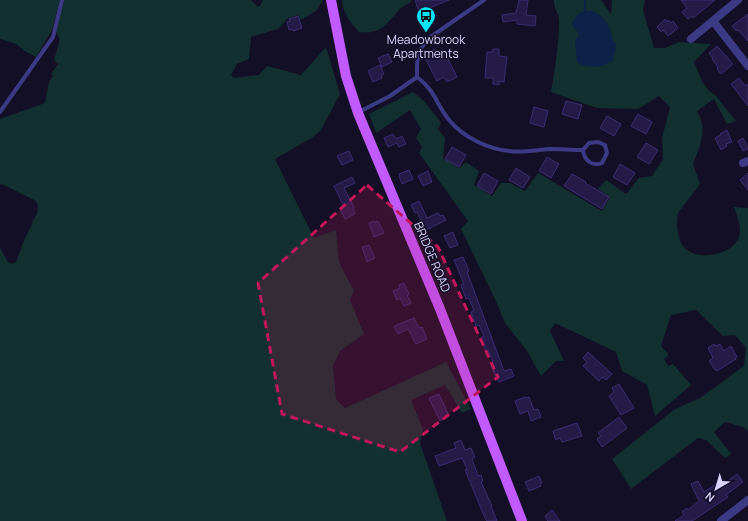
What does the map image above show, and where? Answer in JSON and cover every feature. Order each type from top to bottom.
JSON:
[{"type":"main road","name":"BRIDGE ROAD","points":[[331,0],[346,76],[358,113],[440,309],[522,521]]},
{"type":"street","points":[[690,39],[738,0]]},
{"type":"street","points":[[713,21],[748,66]]},
{"type":"street","points":[[721,521],[748,500]]},
{"type":"lane","points":[[0,112],[53,37],[62,0]]},
{"type":"lane","points":[[484,0],[429,38],[422,46],[417,56],[418,77],[432,90],[450,121],[480,143],[509,152],[553,149],[583,150]]},
{"type":"lane","points":[[358,113],[390,96],[418,77]]},
{"type":"lane","points":[[598,142],[605,145],[608,153],[602,163],[596,165],[587,161],[583,150],[589,143],[598,142]]},
{"type":"highlighted area","points":[[367,185],[438,247],[498,377],[400,452],[282,414],[258,283]]},
{"type":"green space","points":[[0,0],[60,0],[52,30],[36,57],[16,44],[0,39]]},
{"type":"green space","points":[[64,0],[251,0],[258,7],[263,0],[323,0],[317,10],[301,20],[298,15],[288,18],[278,29],[251,37],[249,59],[237,64],[231,75],[234,78],[259,75],[267,66],[301,75],[326,47],[340,94],[321,130],[313,137],[275,159],[314,238],[336,230],[339,262],[354,291],[350,300],[364,334],[340,351],[333,366],[336,399],[345,408],[446,362],[471,409],[462,413],[445,385],[411,400],[423,429],[420,443],[447,521],[0,521],[0,248],[8,262],[12,264],[16,262],[25,238],[37,214],[38,206],[36,201],[2,184],[0,185],[0,119],[45,103],[49,82],[53,76],[51,74],[58,64],[54,60],[60,39],[56,32]]},
{"type":"green space","points":[[342,0],[411,0],[411,2],[402,7],[382,28],[366,33],[359,32],[350,21],[345,13]]},
{"type":"green space","points":[[554,0],[601,0],[611,14],[612,0],[645,0],[643,10],[654,48],[665,48],[679,42],[711,44],[694,62],[702,81],[708,90],[716,96],[736,121],[727,124],[714,99],[697,111],[702,124],[702,138],[693,164],[700,184],[678,214],[677,223],[680,239],[686,249],[699,255],[715,254],[730,248],[736,243],[739,237],[740,225],[734,207],[748,208],[748,431],[743,427],[725,422],[714,432],[731,454],[725,458],[706,440],[698,438],[631,489],[612,459],[675,409],[700,398],[744,366],[746,348],[735,335],[723,336],[696,310],[671,315],[661,346],[669,355],[664,359],[668,366],[673,364],[691,385],[655,416],[647,385],[622,371],[616,352],[555,323],[550,331],[564,361],[556,361],[541,376],[527,351],[505,323],[461,229],[468,221],[419,153],[422,147],[416,138],[421,129],[410,110],[376,133],[369,114],[413,92],[425,102],[441,123],[438,129],[445,138],[443,158],[459,168],[466,162],[479,171],[474,185],[492,196],[501,183],[510,183],[525,191],[538,173],[602,211],[610,197],[598,189],[606,180],[626,194],[639,178],[652,176],[663,159],[662,138],[670,107],[659,96],[638,109],[597,108],[551,92],[559,30],[559,18],[554,6]]},
{"type":"water","points":[[581,12],[595,12],[603,18],[610,28],[612,39],[616,45],[613,61],[605,65],[590,67],[577,62],[575,41],[579,34],[572,25],[577,15]]},
{"type":"building","points":[[415,0],[449,0],[419,12]]},
{"type":"building","points":[[519,0],[528,0],[526,15],[536,16],[535,26],[517,24],[517,20],[503,22],[502,15],[516,13]]},
{"type":"building","points":[[681,0],[715,0],[693,18],[692,16],[688,19],[682,12],[687,8]]},
{"type":"building","points":[[748,14],[748,41],[732,26]]},
{"type":"building","points":[[298,16],[302,28],[293,31],[292,29],[289,30],[287,22],[290,21],[289,19]]},
{"type":"building","points":[[665,19],[667,22],[668,20],[671,23],[673,21],[678,28],[668,36],[663,30],[661,32],[657,27]]},
{"type":"building","points":[[717,46],[733,64],[721,74],[709,53]]},
{"type":"building","points":[[434,49],[437,55],[444,51],[457,77],[447,82],[444,77],[437,81],[425,58],[430,55],[428,52]]},
{"type":"building","points":[[493,49],[499,49],[499,56],[507,57],[504,82],[499,81],[499,85],[493,84],[493,78],[485,78],[487,52],[492,52]]},
{"type":"building","points":[[388,54],[392,62],[382,67],[378,58]]},
{"type":"building","points":[[380,65],[384,74],[381,75],[382,78],[373,82],[368,71]]},
{"type":"building","points":[[739,78],[745,86],[748,84],[748,106],[731,84]]},
{"type":"building","points":[[566,101],[582,105],[578,119],[562,114]]},
{"type":"building","points":[[534,107],[548,111],[544,127],[530,123]]},
{"type":"building","points":[[638,114],[652,122],[646,134],[631,126]]},
{"type":"building","points":[[607,116],[621,124],[614,136],[600,128]]},
{"type":"building","points":[[727,130],[732,142],[726,144],[727,146],[721,150],[715,138]]},
{"type":"building","points":[[393,134],[396,139],[402,136],[406,144],[399,147],[397,143],[388,147],[384,138]]},
{"type":"building","points":[[743,138],[748,149],[743,151],[738,141]]},
{"type":"building","points":[[646,143],[658,150],[649,164],[637,157]]},
{"type":"building","points":[[452,147],[466,155],[459,167],[445,159]]},
{"type":"building","points":[[349,151],[353,160],[342,165],[337,156]]},
{"type":"building","points":[[547,157],[559,164],[551,178],[539,171]]},
{"type":"building","points":[[620,164],[635,173],[627,185],[613,177]]},
{"type":"building","points":[[516,168],[530,177],[523,188],[509,180]]},
{"type":"building","points":[[409,170],[413,179],[402,184],[399,174]]},
{"type":"building","points":[[428,171],[432,182],[423,186],[418,176]]},
{"type":"building","points":[[484,173],[498,181],[491,194],[477,186]]},
{"type":"building","points":[[748,173],[748,190],[740,180]]},
{"type":"building","points":[[572,174],[609,197],[602,209],[564,186]]},
{"type":"building","points":[[352,177],[355,183],[344,188],[354,207],[355,214],[345,219],[340,209],[344,207],[334,186]]},
{"type":"building","points":[[419,201],[427,218],[438,213],[440,216],[443,215],[446,220],[426,230],[417,212],[415,213],[411,205]]},
{"type":"building","points":[[378,221],[384,233],[374,237],[369,223]]},
{"type":"building","points":[[453,232],[458,245],[450,248],[444,236]]},
{"type":"building","points":[[369,245],[375,258],[367,262],[362,247]]},
{"type":"building","points":[[463,257],[469,271],[467,272],[504,371],[511,369],[514,376],[499,382],[490,363],[493,362],[488,350],[486,351],[481,338],[484,336],[479,325],[476,326],[471,312],[474,311],[469,298],[466,299],[461,285],[464,284],[454,260]]},
{"type":"building","points":[[404,283],[411,303],[404,306],[400,298],[397,300],[393,291],[400,288],[399,285]]},
{"type":"building","points":[[414,318],[419,328],[422,327],[427,339],[416,344],[408,329],[398,334],[394,326]]},
{"type":"building","points":[[714,344],[716,346],[720,344],[724,351],[731,346],[737,357],[717,371],[709,361],[713,358],[708,348]]},
{"type":"building","points":[[588,352],[612,374],[606,380],[602,377],[599,381],[583,366],[587,362],[583,358]]},
{"type":"building","points":[[619,384],[634,408],[621,415],[609,396],[614,392],[612,388]]},
{"type":"building","points":[[439,394],[449,416],[440,421],[429,398]]},
{"type":"building","points":[[529,397],[534,410],[538,409],[541,417],[531,421],[528,411],[520,414],[515,401]]},
{"type":"building","points":[[619,417],[627,428],[602,447],[597,439],[601,436],[598,433]]},
{"type":"building","points":[[577,423],[582,436],[562,442],[560,438],[556,440],[553,431]]},
{"type":"building","points":[[461,440],[465,450],[471,448],[475,457],[472,459],[478,476],[481,475],[483,481],[481,482],[497,521],[487,521],[485,518],[465,470],[467,469],[462,458],[439,466],[435,456],[456,448],[454,443]]},
{"type":"building","points":[[737,474],[743,482],[726,495],[728,497],[692,521],[675,521],[684,515],[682,512],[687,508],[688,510],[699,501],[691,484],[698,481],[704,492],[718,483],[722,489],[731,482],[729,480]]},
{"type":"building","points":[[539,476],[542,483],[540,484],[541,486],[529,491],[525,482]]},
{"type":"building","points":[[552,510],[560,521],[548,521],[545,516]]},
{"type":"waterway","points":[[585,0],[585,13]]},
{"type":"place","name":"Meadowbrook Apartments","points":[[426,33]]}]
